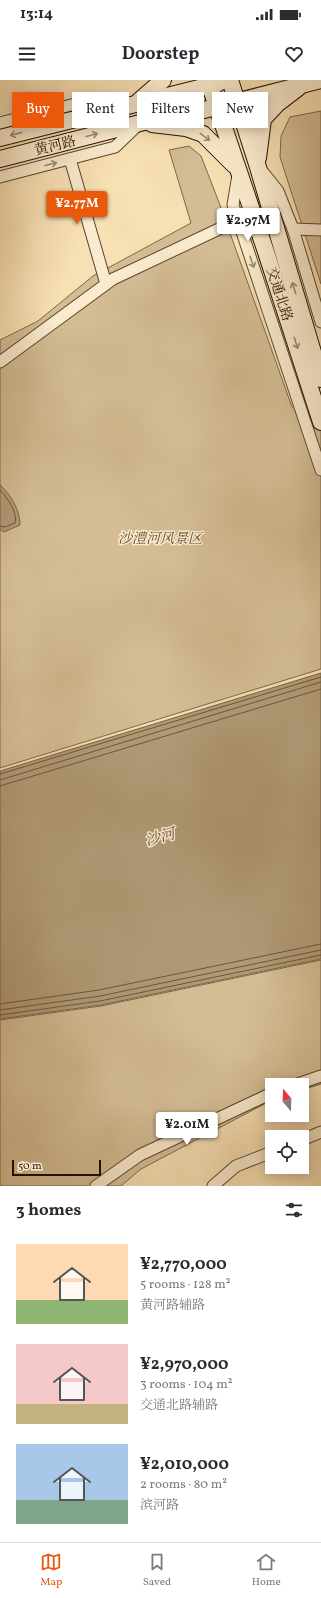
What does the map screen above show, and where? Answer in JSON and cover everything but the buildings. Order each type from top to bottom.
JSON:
[{"type":"main road","points":[[136,104],[163,80]]},
{"type":"main road","name":"黄河路","points":[[0,138],[136,104],[209,83],[230,80]]},
{"type":"main road","name":"交通北路","points":[[230,80],[233,92]]},
{"type":"main road","points":[[257,164],[263,119],[277,104],[315,82]]},
{"type":"main road","name":"黄河路","points":[[268,93],[315,82]]},
{"type":"main road","name":"交通北路","points":[[209,83],[212,93]]},
{"type":"main road","name":"黄河路","points":[[0,159],[137,124]]},
{"type":"main road","points":[[186,128],[203,134],[239,170]]},
{"type":"main road","name":"交通北路","points":[[224,128],[239,170],[305,396],[321,422]]},
{"type":"main road","name":"交通北路","points":[[245,128],[321,379]]},
{"type":"street","points":[[0,123],[95,99],[136,104]]},
{"type":"street","points":[[0,177],[115,147],[137,126]]},
{"type":"street","points":[[70,159],[106,284]]},
{"type":"street","points":[[257,164],[278,191],[293,229],[321,322]]},
{"type":"street","points":[[239,170],[234,205],[238,220],[305,396],[321,470]]},
{"type":"street","points":[[0,362],[116,278],[238,220]]},
{"type":"street","points":[[293,229],[321,230]]},
{"type":"street","points":[[309,1080],[321,1076]]},
{"type":"street","points":[[96,1186],[140,1155],[265,1096]]},
{"type":"street","points":[[309,1137],[321,1132]]},
{"type":"street","points":[[213,1186],[236,1166],[265,1155]]},
{"type":"green space","points":[[321,111],[321,284],[280,157],[281,136],[290,117]]},
{"type":"green space","name":"沙澧河风景区","points":[[189,146],[201,156],[292,407],[321,399],[321,669],[0,768],[0,340],[38,321],[93,276],[191,223],[169,150]]},
{"type":"green space","points":[[321,960],[321,1084],[309,1088],[309,1078],[265,1078],[265,1104],[141,1169],[121,1186],[0,1186],[0,1020],[101,1006]]},
{"type":"water","points":[[0,485],[8,493],[17,508],[20,519],[20,525],[4,532],[0,529]]},
{"type":"water","name":"沙河","points":[[321,673],[321,959],[101,1005],[0,1019],[0,771]]}]
